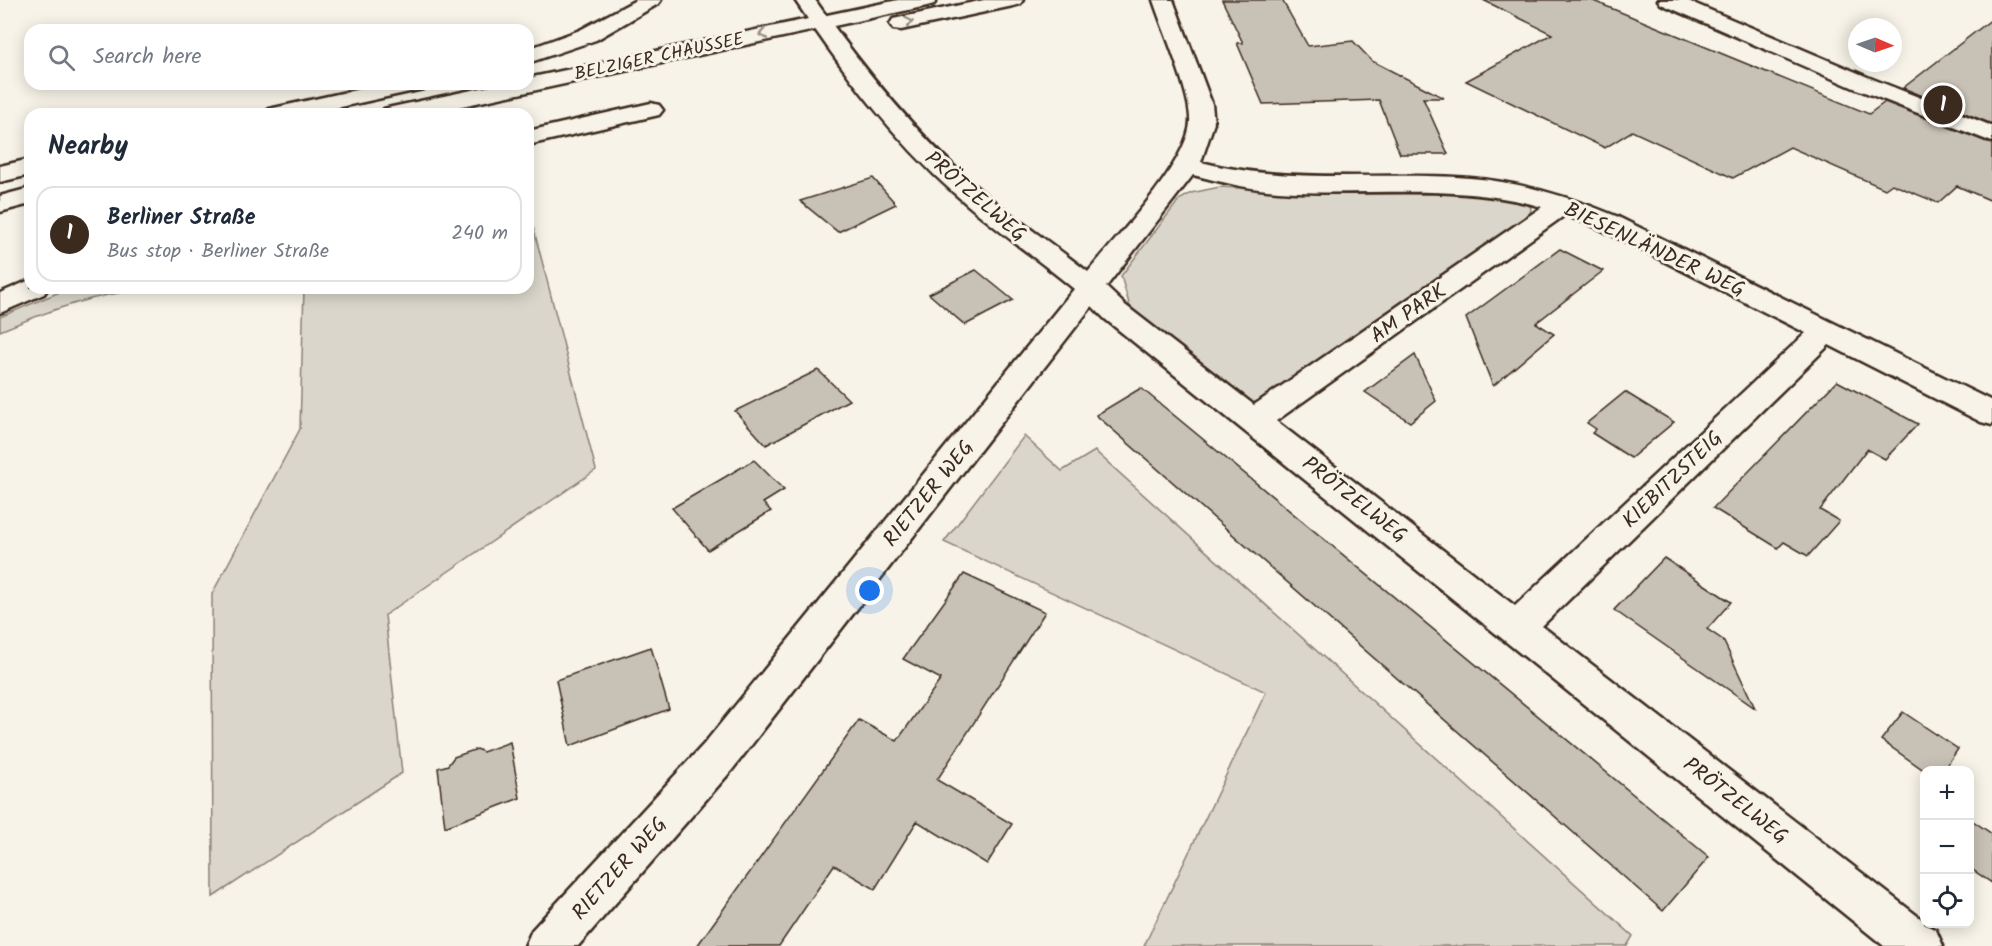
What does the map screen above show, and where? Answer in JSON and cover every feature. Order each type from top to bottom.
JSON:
[{"type":"street","points":[[534,54],[588,35],[651,0]]},
{"type":"street","name":"PRÖTZELWEG","points":[[805,0],[877,100],[905,133],[950,176],[1038,249],[1092,287],[1115,312],[1920,946]]},
{"type":"street","name":"BELZIGER CHAUSSEE","points":[[510,108],[826,31],[927,0]]},
{"type":"street","name":"BELZIGER CHAUSSEE","points":[[534,87],[826,31],[1013,0]]},
{"type":"street","name":"RIETZER WEG","points":[[548,946],[718,757],[1187,166],[1197,143],[1202,123],[1200,104],[1163,0]]},
{"type":"street","points":[[1668,0],[1992,135]]},
{"type":"street","points":[[305,108],[387,90]]},
{"type":"street","name":"BELZIGER CHAUSSEE","points":[[423,108],[517,90]]},
{"type":"street","points":[[534,137],[651,110]]},
{"type":"street","name":"BIESENLÄNDER WEG","points":[[1187,166],[1244,180],[1289,184],[1469,186],[1507,191],[1562,205],[1607,222],[1992,414]]},
{"type":"street","points":[[0,174],[24,168]]},
{"type":"street","points":[[0,204],[24,198]]},
{"type":"street","name":"AM PARK","points":[[1255,420],[1562,205]]},
{"type":"street","points":[[0,221],[24,216]]},
{"type":"street","points":[[0,304],[24,293]]},
{"type":"street","name":"KIEBITZSTEIG","points":[[1517,627],[1827,332]]},
{"type":"shaded area","points":[[1220,187],[1295,191],[1467,193],[1526,202],[1531,208],[1530,214],[1524,221],[1255,406],[1130,307],[1121,276],[1179,200],[1191,193]]},
{"type":"shaded area","points":[[534,230],[596,470],[385,615],[402,773],[213,897],[212,594],[300,429],[304,294],[534,294]]},
{"type":"shaded area","points":[[55,294],[113,294],[61,308],[0,331],[0,317]]},
{"type":"shaded area","points":[[1024,436],[1062,471],[1095,451],[1633,936],[1627,946],[1144,946],[1266,692],[944,542]]},
{"type":"building","points":[[1222,0],[1282,0],[1308,46],[1353,41],[1372,61],[1444,98],[1423,98],[1448,154],[1400,154],[1379,100],[1263,104],[1237,43],[1243,43]]},
{"type":"building","points":[[1483,0],[1591,0],[1869,114],[1885,102],[1992,144],[1992,201],[1957,186],[1938,203],[1892,184],[1885,189],[1790,147],[1733,178],[1632,131],[1605,148],[1466,81],[1552,34]]},
{"type":"building","points":[[1992,19],[1992,124],[1903,88]]},
{"type":"building","points":[[873,178],[896,204],[838,232],[800,201]]},
{"type":"building","points":[[1560,249],[1603,271],[1536,323],[1554,334],[1493,386],[1466,318]]},
{"type":"building","points":[[976,270],[1013,300],[965,325],[929,294]]},
{"type":"building","points":[[1415,355],[1436,401],[1410,422],[1365,392]]},
{"type":"building","points":[[818,370],[849,400],[766,445],[735,411]]},
{"type":"building","points":[[1837,381],[1918,424],[1885,459],[1867,449],[1820,510],[1839,521],[1808,556],[1784,542],[1778,548],[1713,508]]},
{"type":"building","points":[[1141,388],[1709,857],[1663,911],[1096,415]]},
{"type":"building","points":[[1625,392],[1674,422],[1631,458],[1592,433],[1596,429],[1587,423]]},
{"type":"building","points":[[754,460],[784,490],[763,503],[771,511],[708,550],[672,508]]},
{"type":"building","points":[[1664,558],[1731,602],[1707,629],[1723,640],[1755,708],[1614,610]]},
{"type":"building","points":[[964,574],[1045,612],[937,780],[1012,824],[987,864],[917,821],[875,889],[834,865],[779,946],[697,946],[859,720],[897,741],[941,679],[903,659]]},
{"type":"building","points":[[651,647],[669,709],[570,746],[556,680]]},
{"type":"building","points":[[1903,712],[1958,749],[1946,766],[1920,767],[1881,740]]},
{"type":"building","points":[[510,742],[520,798],[445,827],[438,768],[448,765],[454,757],[477,749],[483,752]]},
{"type":"building","points":[[1974,822],[1992,834],[1992,883],[1974,871]]},
{"type":"place","name":"Berliner Straße","points":[[1943,105]]}]
